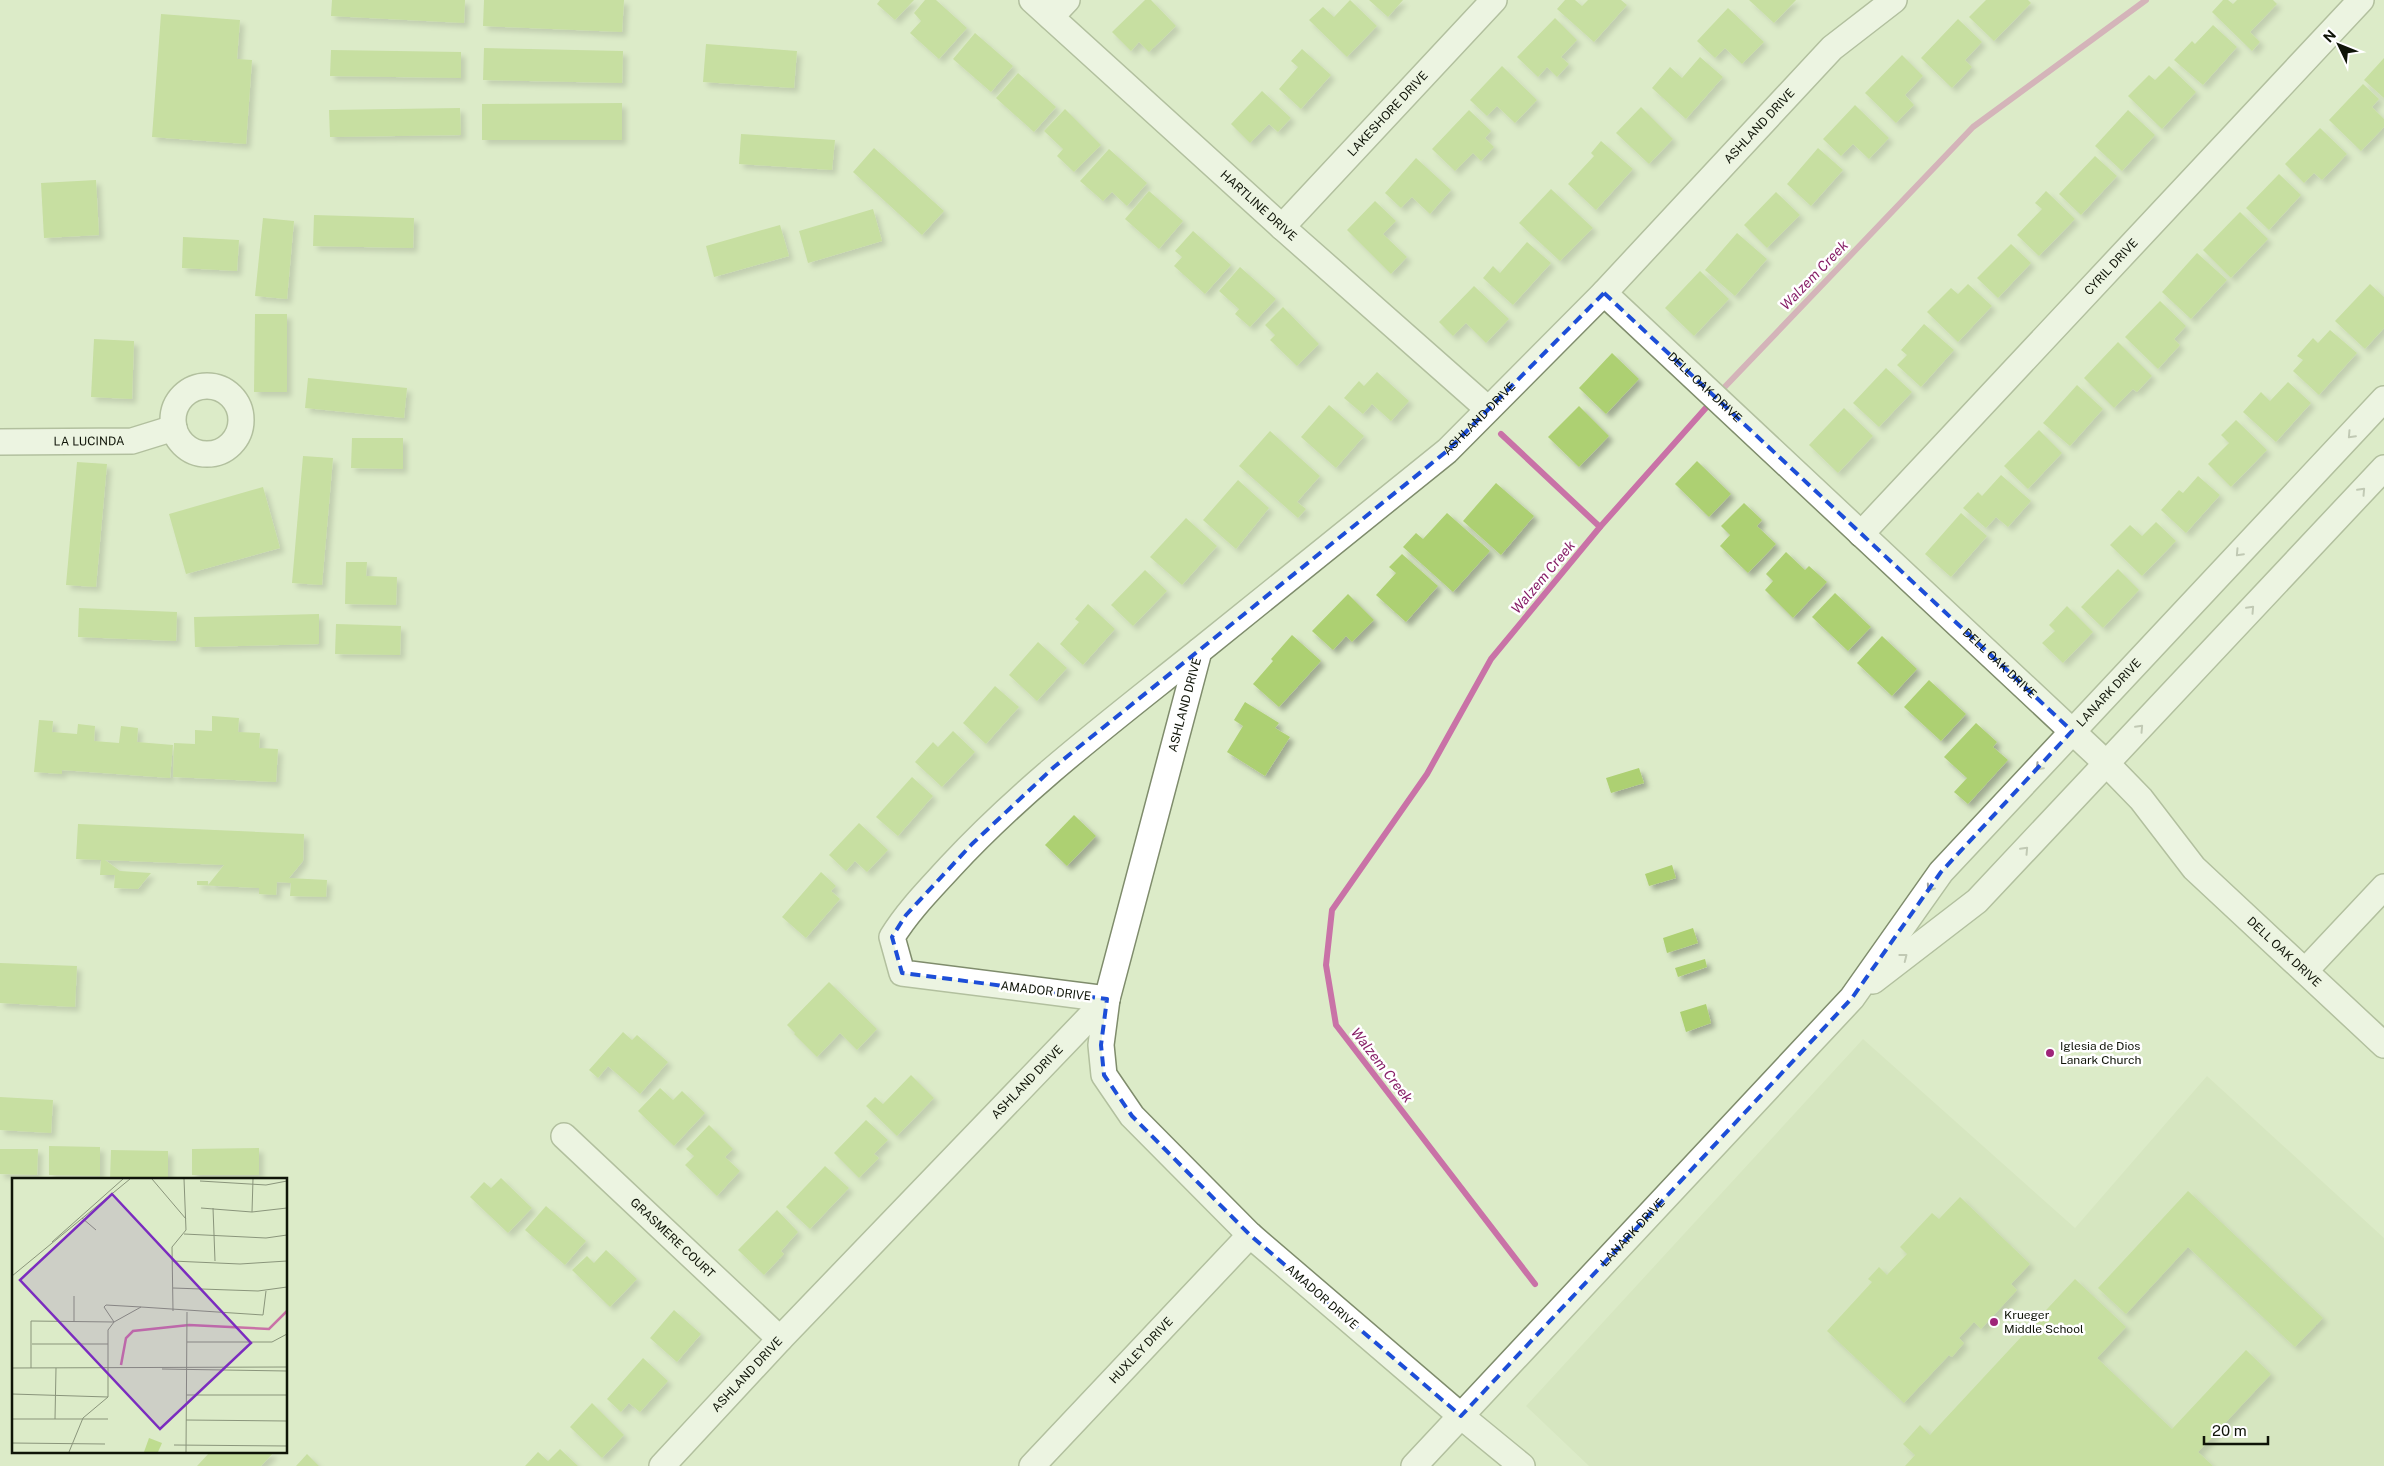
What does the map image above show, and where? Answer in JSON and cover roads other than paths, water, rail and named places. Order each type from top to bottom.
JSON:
[{"type":"street","name":"HARTLINE DRIVE","points":[[1032,0],[1059,8],[1282,227],[1488,409]]},
{"type":"street","name":"LAKESHORE DRIVE","points":[[1282,227],[1494,0]]},
{"type":"street","name":"ASHLAND DRIVE","points":[[662,1466],[780,1338],[1107,999],[1199,651],[1447,451],[1604,293],[1832,48],[1894,0]]},
{"type":"street","name":"CYRIL DRIVE","points":[[1861,534],[2362,0]]},
{"type":"street","name":"DELL OAK DRIVE","points":[[1604,293],[2072,731],[2141,799],[2194,868],[2384,1045]]},
{"type":"street","name":"LANARK DRIVE","points":[[1414,1466],[1852,998],[1941,872],[2384,399]]},
{"type":"street","name":"LA LUCINDA","points":[[0,442],[132,441],[174,428]]},
{"type":"street","name":"LANARK DRIVE","points":[[1852,998],[1977,901],[2384,468]]},
{"type":"street","name":"AMADOR DRIVE","points":[[1199,651],[1047,773],[972,844],[906,915],[892,937],[902,973],[1107,999],[1101,1045],[1104,1075],[1132,1116],[1250,1234],[1460,1416],[1522,1466]]},
{"type":"street","points":[[2305,971],[2384,887]]},
{"type":"street","name":"GRASMERE COURT","points":[[564,1136],[780,1338]]},
{"type":"street","name":"HUXLEY DRIVE","points":[[1032,1466],[1250,1234]]},
{"type":"waterway","name":"Walzem Creek","points":[[1718,394],[1973,127],[2146,0]]},
{"type":"waterway","name":"Walzem Creek","points":[[1535,1284],[1336,1025],[1326,965],[1332,910],[1427,774],[1491,659],[1600,527],[1712,401]]},
{"type":"waterway","points":[[1501,434],[1600,527]]},
{"type":"place","name":"Iglesia de Dios Lanark Church","points":[[2050,1053]]},
{"type":"place","name":"Krueger Middle School","points":[[1994,1322]]}]
